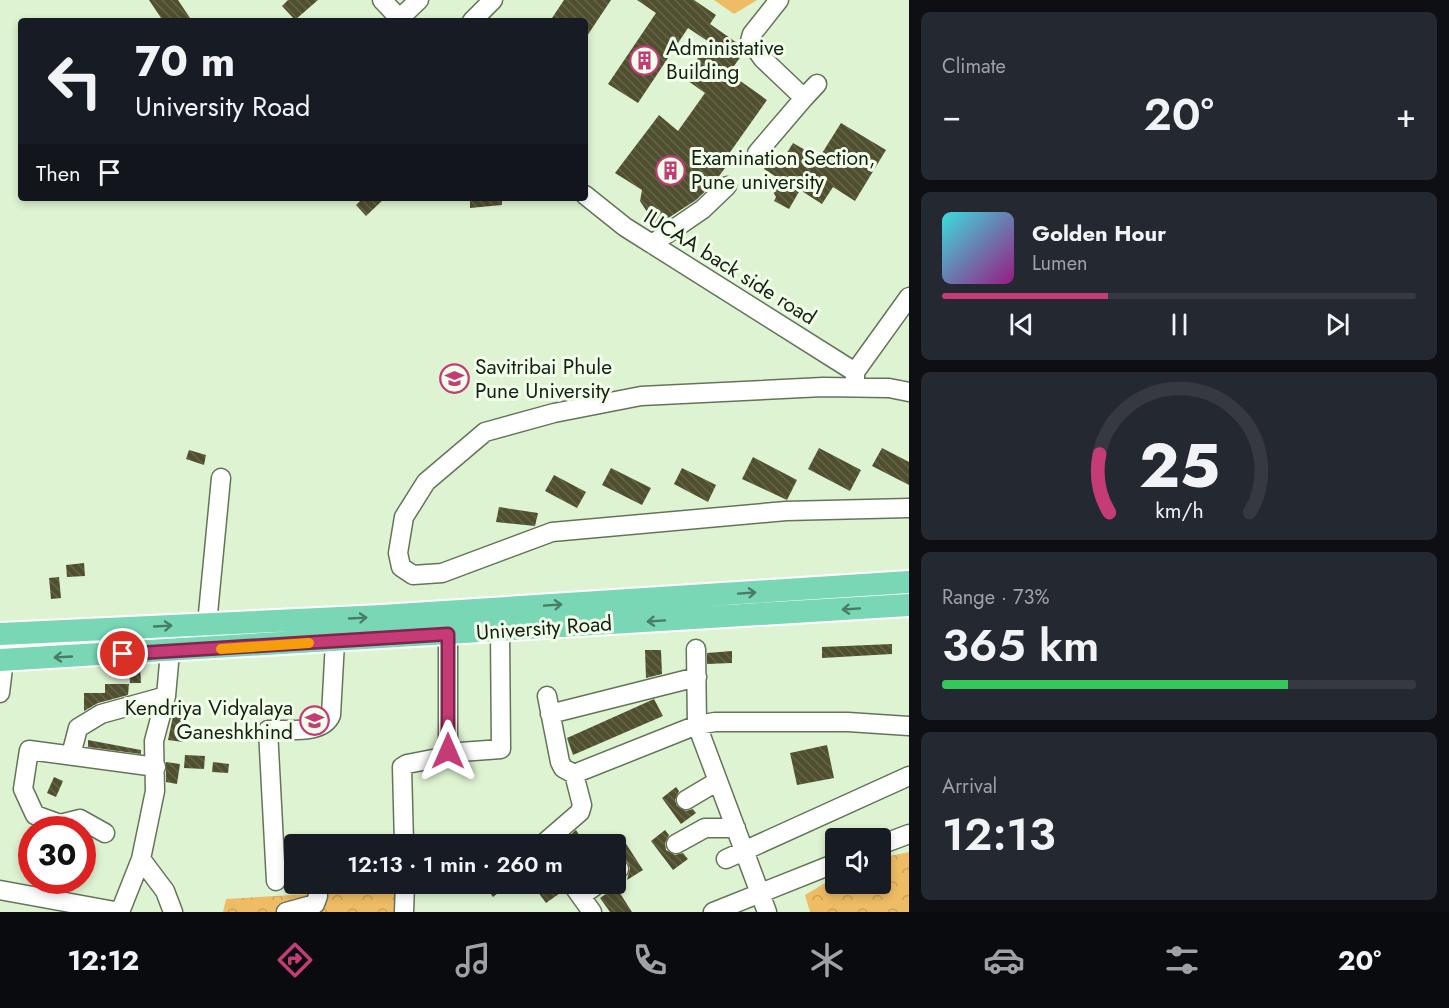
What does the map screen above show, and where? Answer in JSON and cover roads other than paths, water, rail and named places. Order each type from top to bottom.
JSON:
[{"type":"main road","name":"University Road","points":[[4,634],[382,616],[909,582]]},
{"type":"main road","name":"University Road","points":[[2,660],[335,642],[909,605]]},
{"type":"street","points":[[382,0],[399,18]]},
{"type":"street","points":[[403,18],[419,0]]},
{"type":"street","points":[[475,18],[493,0]]},
{"type":"street","points":[[779,0],[750,41],[763,59],[804,98]]},
{"type":"street","points":[[757,153],[817,84]]},
{"type":"street","points":[[652,244],[703,209],[727,186]]},
{"type":"street","name":"IUCAA back side road","points":[[588,197],[625,227],[855,380]]},
{"type":"street","points":[[855,380],[909,297]]},
{"type":"street","points":[[909,392],[855,380],[641,396],[554,413],[485,432],[426,482],[404,517],[398,553],[401,567],[413,575],[442,573],[552,532],[786,511],[909,508]]},
{"type":"street","points":[[207,624],[221,478]]},
{"type":"street","points":[[404,834],[402,767],[443,757],[447,753],[501,750],[500,631]]},
{"type":"street","points":[[0,693],[4,634]]},
{"type":"street","points":[[447,753],[448,634]]},
{"type":"street","points":[[276,881],[268,730],[302,729],[322,726],[328,722],[335,642]]},
{"type":"street","points":[[696,649],[697,725],[767,912]]},
{"type":"street","points":[[0,890],[120,912],[141,859],[155,791],[154,741],[166,696],[170,652]]},
{"type":"street","points":[[556,834],[580,812],[582,805],[574,774],[563,768],[560,762],[549,705],[697,677]]},
{"type":"street","points":[[71,755],[78,728],[101,714],[166,696]]},
{"type":"street","points":[[574,774],[697,725],[715,722],[909,726]]},
{"type":"street","points":[[105,833],[80,819],[60,824],[35,815],[23,789],[29,750],[156,767]]},
{"type":"street","points":[[726,859],[909,776]]},
{"type":"street","points":[[686,800],[718,781]]},
{"type":"street","points":[[676,844],[705,828],[725,800]]},
{"type":"street","points":[[705,828],[736,828]]},
{"type":"street","points":[[891,841],[909,834]]},
{"type":"street","points":[[141,859],[165,891],[173,912]]},
{"type":"street","points":[[713,912],[825,867]]},
{"type":"street","points":[[404,912],[405,894]]},
{"type":"street","points":[[580,894],[592,912]]},
{"type":"street","points":[[286,912],[315,904],[318,896]]},
{"type":"place","name":"Administative Building","points":[[645,60]]},
{"type":"place","name":"Examination Section, Pune university","points":[[670,170]]},
{"type":"place","name":"Savitribai Phule Pune University","points":[[454,379]]},
{"type":"place","name":"Kendriya Vidyalaya Ganeshkhind","points":[[314,720]]}]
